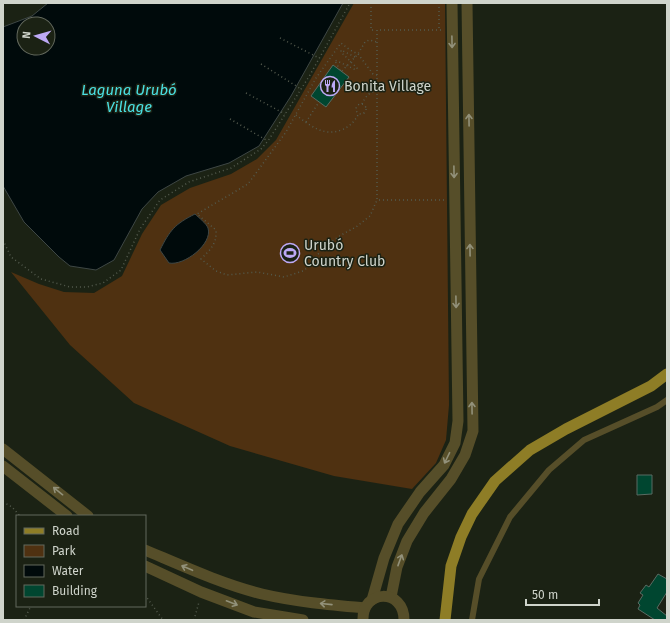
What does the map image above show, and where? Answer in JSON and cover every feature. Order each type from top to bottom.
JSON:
[{"type":"main road","points":[[445,620],[451,566],[461,537],[472,514],[495,481],[530,450],[566,429],[651,386],[667,374]]},
{"type":"street","points":[[363,620],[384,558],[398,524],[420,492],[444,465],[455,443],[458,421],[452,3]]},
{"type":"street","points":[[391,598],[397,567],[407,541],[424,513],[451,479],[466,455],[473,430],[467,60],[468,3]]},
{"type":"street","points":[[452,60],[467,60]]},
{"type":"street","points":[[455,443],[468,448]]},
{"type":"street","points":[[3,449],[87,515]]},
{"type":"street","points":[[3,466],[66,515]]},
{"type":"street","points":[[146,550],[214,579],[262,594],[314,603],[369,604],[379,597],[391,598],[397,601],[402,607],[404,620]]},
{"type":"street","points":[[146,566],[204,593],[254,612],[302,620]]},
{"type":"street","points":[[204,593],[214,579]]},
{"type":"lane","points":[[472,620],[479,579],[510,517],[548,470],[584,440],[657,407],[667,400]]},
{"type":"path","points":[[3,240],[11,257],[41,279],[70,287],[87,288],[103,283],[121,270],[140,229],[160,200],[189,182],[231,168],[262,149],[268,142],[310,75],[350,3]]},
{"type":"path","points":[[371,3],[371,30],[439,30],[446,31],[452,36]]},
{"type":"path","points":[[439,3],[439,30]]},
{"type":"path","points":[[377,30],[377,42],[377,75],[377,200],[370,216],[356,227],[323,247],[311,265],[304,271],[284,277],[257,272],[227,275],[216,271],[201,259],[212,249],[217,238],[216,230],[197,214],[248,184],[286,132],[303,99],[330,57],[341,43],[358,54],[373,74],[377,75]]},
{"type":"path","points":[[280,38],[319,58]]},
{"type":"path","points":[[355,56],[341,50],[341,52],[351,61],[357,68],[356,70],[346,66],[335,60],[335,61],[341,71],[346,66],[351,61],[355,56],[358,54],[365,42],[369,40],[377,42]]},
{"type":"path","points":[[261,64],[301,89]]},
{"type":"path","points":[[296,115],[320,130],[330,133],[337,132],[347,128],[356,119],[358,113],[356,110],[357,107],[362,104],[367,95],[377,91]]},
{"type":"path","points":[[246,93],[285,114]]},
{"type":"path","points":[[306,122],[319,102]]},
{"type":"path","points":[[358,113],[362,114],[365,112],[366,107],[362,104]]},
{"type":"path","points":[[230,120],[268,142]]},
{"type":"path","points":[[377,200],[455,200]]},
{"type":"path","points":[[3,502],[12,507],[19,515]]},
{"type":"path","points":[[194,620],[204,593]]},
{"type":"path","points":[[146,596],[163,620]]},
{"type":"path","points":[[24,620],[30,607]]},
{"type":"green space","name":"Urubó Country Club","points":[[354,3],[445,3],[449,405],[446,440],[436,463],[412,489],[334,476],[230,446],[134,403],[70,345],[11,272],[39,284],[64,292],[94,293],[122,276],[142,234],[161,205],[190,188],[231,174],[257,159],[276,140]]},
{"type":"water","name":"Laguna Urubó Village","points":[[48,3],[343,3],[291,96],[259,146],[229,163],[186,176],[158,192],[142,209],[114,260],[96,270],[70,266],[59,257],[24,222],[3,186],[3,27],[16,22],[16,56],[56,56],[56,16],[32,16]]},
{"type":"water","points":[[195,214],[208,228],[206,241],[196,253],[182,261],[169,263],[160,250],[170,232],[182,221]]},
{"type":"building","name":"Bonita Village","points":[[333,65],[349,77],[326,107],[311,96]]},
{"type":"building","points":[[637,475],[652,475],[652,494],[637,495]]},
{"type":"building","points":[[658,574],[667,579],[667,592],[657,608],[667,616],[667,620],[655,620],[638,609],[640,605],[638,603],[643,595],[640,593],[646,585],[649,587]]},
{"type":"place","name":"Bonita Village","points":[[330,86]]},
{"type":"place","name":"Urubó Country Club","points":[[290,253]]}]
